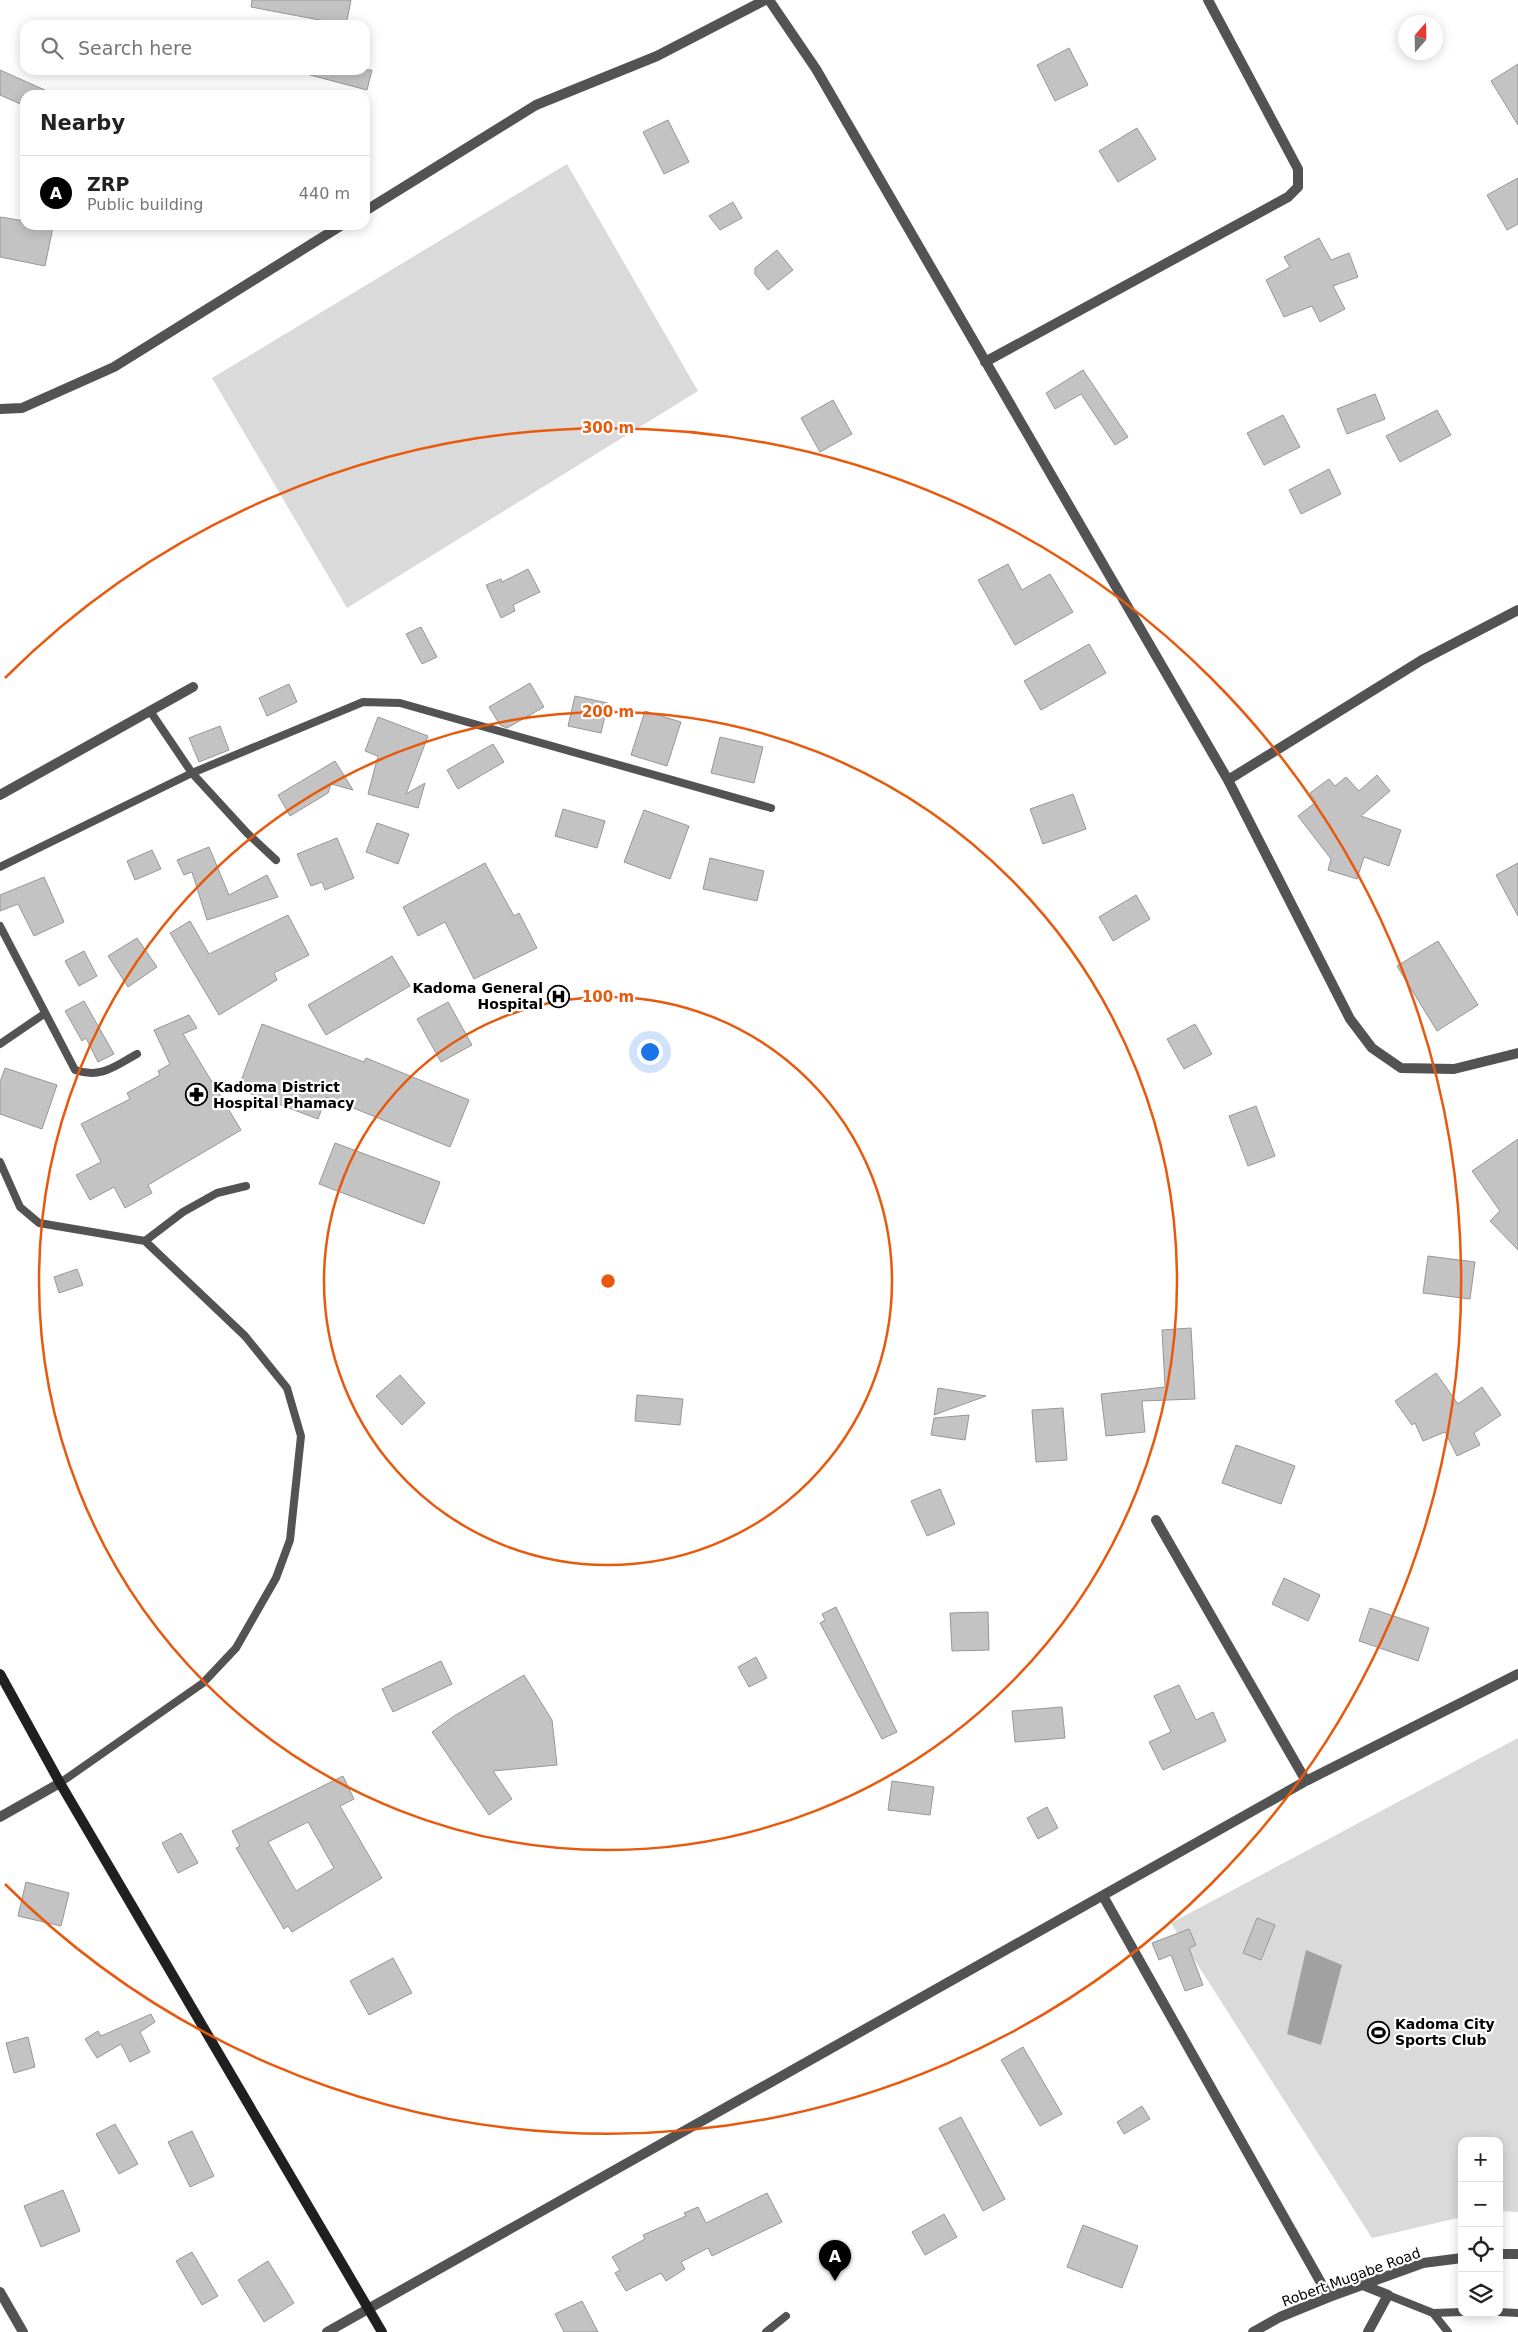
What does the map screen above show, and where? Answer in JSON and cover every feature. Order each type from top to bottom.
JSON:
[{"type":"main road","points":[[0,1674],[60,1783],[382,2332]]},
{"type":"street","points":[[370,208],[536,105],[656,56],[767,0],[816,69],[1228,780],[1350,1019],[1372,1048],[1401,1068],[1454,1069],[1518,1053]]},
{"type":"street","points":[[985,362],[1288,197],[1298,187],[1298,169],[1208,0]]},
{"type":"street","points":[[0,409],[22,408],[114,367],[334,230]]},
{"type":"street","points":[[1228,780],[1422,660],[1518,610]]},
{"type":"street","points":[[0,795],[193,687]]},
{"type":"street","points":[[1156,1520],[1306,1781]]},
{"type":"street","points":[[327,2332],[1306,1781],[1518,1674]]},
{"type":"street","points":[[0,1817],[60,1783]]},
{"type":"street","points":[[1103,1896],[1329,2297]]},
{"type":"street","points":[[1503,2254],[1518,2254]]},
{"type":"street","name":"Robert Mugabe Road","points":[[1253,2332],[1280,2317],[1329,2297],[1423,2263],[1458,2259]]},
{"type":"street","points":[[1363,2285],[1388,2294],[1368,2332]]},
{"type":"street","points":[[0,2292],[23,2332]]},
{"type":"lane","points":[[0,867],[192,773],[363,702],[400,703],[771,808]]},
{"type":"lane","points":[[150,711],[192,773],[247,833],[276,860]]},
{"type":"lane","points":[[0,926],[44,1014],[75,1070],[88,1074],[102,1073],[137,1054]]},
{"type":"lane","points":[[0,1044],[44,1014]]},
{"type":"lane","points":[[0,1162],[20,1207],[39,1223],[145,1241],[245,1336],[287,1388],[301,1436],[290,1540],[276,1578],[236,1648],[203,1683],[60,1783]]},
{"type":"lane","points":[[145,1241],[183,1212],[216,1193],[246,1186]]},
{"type":"lane","points":[[1388,2294],[1433,2313],[1458,2312]]},
{"type":"lane","points":[[1503,2312],[1518,2312]]},
{"type":"lane","points":[[1433,2313],[1448,2332]]},
{"type":"lane","points":[[766,2332],[786,2316]]},
{"type":"shaded area","points":[[567,164],[698,391],[347,608],[212,378]]},
{"type":"shaded area","name":"Kadoma City Sports Club","points":[[1518,1738],[1518,2212],[1503,2211],[1503,2137],[1458,2137],[1458,2218],[1372,2238],[1171,1923]]},
{"type":"shaded area","points":[[1306,1950],[1342,1965],[1321,2045],[1287,2034]]},
{"type":"building","points":[[252,0],[351,0],[347,20],[320,20],[251,7]]},
{"type":"building","points":[[1069,48],[1088,85],[1055,101],[1037,65]]},
{"type":"building","points":[[1518,64],[1518,125],[1491,81]]},
{"type":"building","points":[[0,70],[45,90],[20,90],[20,104],[0,95]]},
{"type":"building","points":[[370,70],[372,70],[367,90],[310,75],[370,75]]},
{"type":"building","points":[[668,120],[689,162],[664,174],[643,132]]},
{"type":"building","points":[[1137,128],[1156,159],[1118,182],[1099,151]]},
{"type":"building","points":[[1518,178],[1518,224],[1507,230],[1487,195]]},
{"type":"building","points":[[733,202],[742,218],[720,230],[709,216]]},
{"type":"building","points":[[0,217],[20,220],[20,230],[52,230],[45,266],[0,257]]},
{"type":"building","points":[[1319,238],[1331,260],[1349,253],[1358,277],[1333,286],[1345,309],[1320,322],[1312,306],[1284,317],[1266,280],[1290,267],[1284,257]]},
{"type":"building","points":[[777,250],[793,270],[768,290],[755,274],[755,268]]},
{"type":"building","points":[[1083,370],[1128,437],[1115,445],[1081,394],[1055,409],[1046,393]]},
{"type":"building","points":[[1375,394],[1385,419],[1347,434],[1337,409]]},
{"type":"building","points":[[833,400],[852,434],[820,452],[801,418]]},
{"type":"building","points":[[1437,410],[1451,435],[1400,462],[1386,436]]},
{"type":"building","points":[[1283,415],[1300,447],[1264,465],[1247,433]]},
{"type":"building","points":[[1329,469],[1341,494],[1301,514],[1289,490]]},
{"type":"building","points":[[1008,564],[1022,590],[1050,574],[1073,612],[1015,645],[978,580]]},
{"type":"building","points":[[528,569],[540,592],[513,605],[515,611],[501,618],[486,585],[501,579],[502,582]]},
{"type":"building","points":[[421,627],[437,657],[422,664],[406,634]]},
{"type":"building","points":[[1089,644],[1106,673],[1041,710],[1024,681]]},
{"type":"building","points":[[530,683],[544,707],[507,728],[500,725],[489,707]]},
{"type":"building","points":[[289,684],[297,702],[267,716],[259,698]]},
{"type":"building","points":[[575,696],[608,703],[601,733],[568,726]]},
{"type":"building","points":[[645,711],[681,722],[667,766],[631,755]]},
{"type":"building","points":[[378,717],[428,736],[406,794],[425,783],[418,808],[368,794],[378,756],[365,751]]},
{"type":"building","points":[[220,726],[229,750],[199,762],[189,738]]},
{"type":"building","points":[[720,737],[763,747],[754,783],[711,773]]},
{"type":"building","points":[[493,744],[504,762],[458,789],[447,770]]},
{"type":"building","points":[[335,761],[353,790],[331,784],[328,793],[290,816],[278,795]]},
{"type":"building","points":[[1377,775],[1390,791],[1361,816],[1401,830],[1389,866],[1364,857],[1357,879],[1328,870],[1331,859],[1298,816],[1316,802],[1310,793],[1329,779],[1335,786],[1346,777],[1359,791]]},
{"type":"building","points":[[1073,794],[1086,829],[1043,844],[1030,809]]},
{"type":"building","points":[[563,809],[605,821],[597,848],[555,836]]},
{"type":"building","points":[[644,810],[689,826],[670,879],[624,862]]},
{"type":"building","points":[[377,823],[409,834],[398,864],[366,852]]},
{"type":"building","points":[[337,838],[354,878],[325,890],[322,882],[311,886],[297,854]]},
{"type":"building","points":[[209,847],[229,895],[267,875],[278,897],[207,920],[192,872],[184,875],[177,860]]},
{"type":"building","points":[[152,850],[161,869],[135,880],[127,861]]},
{"type":"building","points":[[710,858],[764,871],[757,901],[703,889]]},
{"type":"building","points":[[485,863],[514,916],[519,913],[537,948],[474,979],[445,922],[418,936],[403,907]]},
{"type":"building","points":[[1518,863],[1518,916],[1496,875]]},
{"type":"building","points":[[44,877],[64,922],[34,936],[18,904],[0,911],[0,895]]},
{"type":"building","points":[[1136,895],[1150,919],[1113,941],[1099,917]]},
{"type":"building","points":[[288,915],[309,955],[274,973],[277,980],[219,1015],[170,933],[190,921],[209,954]]},
{"type":"building","points":[[137,938],[157,967],[128,987],[108,956]]},
{"type":"building","points":[[1438,941],[1478,1005],[1437,1031],[1397,966]]},
{"type":"building","points":[[84,951],[97,976],[79,986],[65,961]]},
{"type":"building","points":[[392,956],[410,986],[326,1035],[308,1005]]},
{"type":"building","points":[[84,1001],[114,1054],[98,1062],[86,1038],[82,1041],[65,1011]]},
{"type":"building","points":[[448,1002],[472,1045],[441,1062],[417,1019]]},
{"type":"building","points":[[189,1015],[197,1028],[183,1034],[241,1130],[148,1185],[152,1193],[125,1208],[114,1187],[90,1200],[76,1175],[101,1162],[81,1124],[130,1099],[127,1093],[160,1075],[158,1071],[170,1064],[154,1030]]},
{"type":"building","points":[[262,1024],[364,1062],[366,1058],[469,1100],[450,1147],[326,1097],[318,1119],[238,1089]]},
{"type":"building","points":[[1195,1024],[1212,1054],[1184,1069],[1167,1039]]},
{"type":"building","points":[[5,1068],[57,1085],[42,1129],[0,1114],[0,1082]]},
{"type":"building","points":[[1256,1106],[1275,1156],[1248,1166],[1229,1116]]},
{"type":"building","points":[[1518,1139],[1518,1250],[1490,1221],[1500,1211],[1472,1171]]},
{"type":"building","points":[[335,1143],[440,1182],[424,1224],[319,1184]]},
{"type":"building","points":[[1428,1256],[1475,1262],[1470,1299],[1423,1293]]},
{"type":"building","points":[[77,1269],[83,1285],[59,1293],[54,1277]]},
{"type":"building","points":[[1191,1328],[1195,1399],[1142,1401],[1145,1432],[1106,1436],[1101,1394],[1165,1387],[1162,1330]]},
{"type":"building","points":[[1436,1373],[1458,1404],[1482,1387],[1501,1415],[1474,1433],[1480,1445],[1457,1456],[1445,1432],[1423,1441],[1415,1423],[1412,1425],[1395,1401]]},
{"type":"building","points":[[400,1375],[425,1403],[402,1425],[376,1396]]},
{"type":"building","points":[[938,1388],[986,1396],[934,1415]]},
{"type":"building","points":[[637,1395],[683,1399],[680,1425],[635,1421]]},
{"type":"building","points":[[1063,1408],[1067,1460],[1036,1462],[1032,1410]]},
{"type":"building","points":[[969,1415],[965,1440],[931,1435],[934,1418]]},
{"type":"building","points":[[1236,1445],[1295,1466],[1281,1504],[1222,1483]]},
{"type":"building","points":[[940,1489],[955,1524],[927,1536],[911,1501]]},
{"type":"building","points":[[1284,1578],[1320,1595],[1308,1621],[1272,1604]]},
{"type":"building","points":[[836,1607],[897,1732],[882,1739],[820,1623],[825,1620],[822,1614]]},
{"type":"building","points":[[1370,1608],[1429,1628],[1418,1661],[1359,1641]]},
{"type":"building","points":[[988,1612],[989,1650],[952,1651],[950,1613]]},
{"type":"building","points":[[756,1657],[767,1678],[749,1687],[738,1667]]},
{"type":"building","points":[[441,1661],[452,1684],[393,1712],[382,1689]]},
{"type":"building","points":[[524,1675],[552,1720],[557,1765],[493,1771],[512,1799],[489,1815],[432,1732],[454,1716]]},
{"type":"building","points":[[1179,1685],[1196,1720],[1213,1712],[1226,1741],[1163,1770],[1149,1742],[1171,1732],[1154,1696]]},
{"type":"building","points":[[1062,1707],[1065,1738],[1015,1742],[1012,1711]]},
{"type":"building","points":[[343,1776],[354,1799],[340,1806],[382,1878],[292,1932],[288,1926],[284,1929],[236,1848],[240,1846],[232,1831]],"holes":[[[308,1822],[334,1868],[296,1891],[268,1842]]]},
{"type":"building","points":[[892,1781],[934,1787],[930,1815],[888,1810]]},
{"type":"building","points":[[1047,1807],[1058,1828],[1038,1839],[1027,1818]]},
{"type":"building","points":[[181,1833],[198,1863],[178,1873],[162,1843]]},
{"type":"building","points":[[26,1882],[69,1893],[61,1926],[18,1916]]},
{"type":"building","points":[[1257,1918],[1275,1925],[1261,1960],[1243,1953]]},
{"type":"building","points":[[1189,1929],[1196,1945],[1189,1948],[1203,1985],[1185,1991],[1171,1955],[1159,1960],[1152,1943]]},
{"type":"building","points":[[393,1958],[412,1993],[369,2015],[350,1981]]},
{"type":"building","points":[[151,2014],[155,2022],[140,2032],[150,2052],[130,2062],[121,2044],[97,2058],[85,2039],[98,2031],[101,2036]]},
{"type":"building","points":[[28,2037],[35,2067],[14,2073],[6,2043]]},
{"type":"building","points":[[1023,2047],[1062,2114],[1040,2126],[1001,2060]]},
{"type":"building","points":[[1142,2106],[1150,2119],[1124,2134],[1117,2122]]},
{"type":"building","points":[[961,2117],[1005,2199],[983,2211],[939,2128]]},
{"type":"building","points":[[115,2124],[138,2164],[119,2174],[96,2134]]},
{"type":"building","points":[[192,2131],[214,2176],[190,2187],[168,2142]]},
{"type":"building","points":[[63,2190],[80,2231],[41,2247],[24,2206]]},
{"type":"building","points":[[767,2193],[782,2222],[712,2256],[708,2248],[681,2262],[685,2269],[666,2281],[661,2273],[626,2291],[615,2273],[620,2270],[612,2257],[645,2239],[643,2235],[686,2216],[684,2213],[698,2207],[706,2223]]},
{"type":"building","points":[[944,2214],[957,2237],[925,2255],[912,2232]]},
{"type":"building","points":[[1083,2225],[1138,2246],[1122,2288],[1067,2267]]},
{"type":"building","points":[[192,2252],[218,2296],[202,2305],[176,2261]]},
{"type":"building","points":[[268,2261],[294,2303],[264,2322],[238,2280]]},
{"type":"building","points":[[582,2301],[598,2332],[564,2332],[555,2314]]},
{"type":"place","name":"Kadoma General Hospital","points":[[559,996]]},
{"type":"place","name":"Kadoma District Hospital Phamacy","points":[[197,1095]]},
{"type":"place","name":"Kadoma City Sports Club","points":[[1379,2032]]},
{"type":"place","name":"ZRP","points":[[835,2281]]}]
